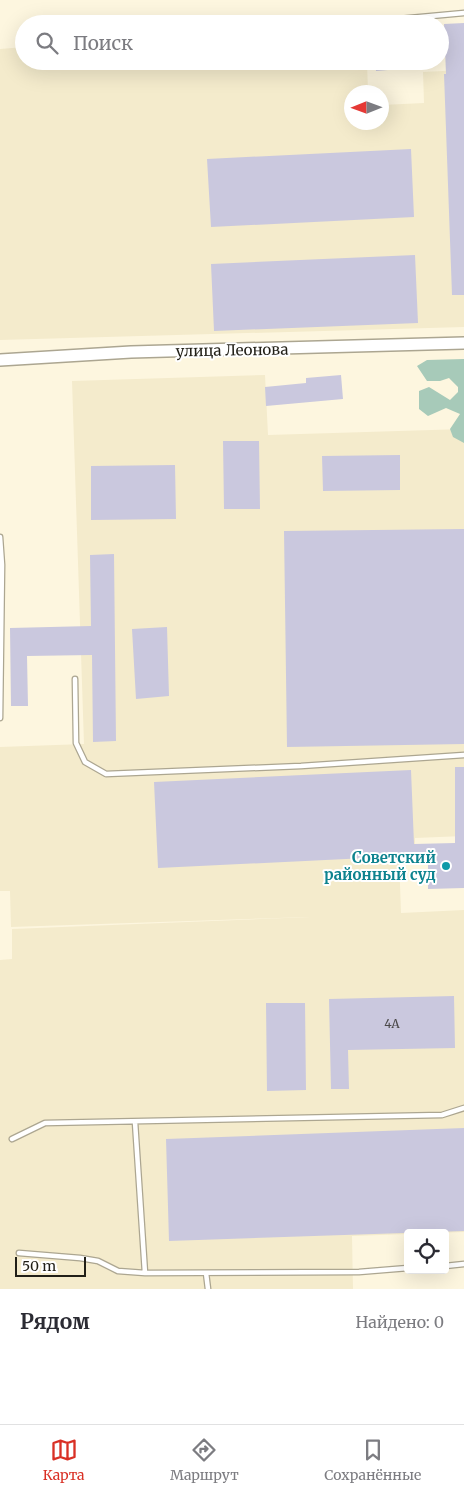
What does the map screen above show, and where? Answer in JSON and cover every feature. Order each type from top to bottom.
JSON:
[{"type":"street","name":"улица Леонова","points":[[0,360],[131,352],[464,343]]},
{"type":"lane","points":[[442,15],[464,13]]},
{"type":"lane","points":[[0,537],[2,565],[0,718]]},
{"type":"lane","points":[[75,679],[76,744],[85,762],[106,774],[301,766],[464,755]]},
{"type":"lane","points":[[12,1139],[45,1123],[442,1115],[464,1108]]},
{"type":"lane","points":[[135,1122],[145,1273]]},
{"type":"lane","points":[[19,1253],[80,1258],[98,1261],[118,1270],[145,1273],[359,1272],[404,1268]]},
{"type":"lane","points":[[449,1266],[464,1264]]},
{"type":"lane","points":[[206,1273],[208,1289]]},
{"type":"shaded area","points":[[15,48],[15,70],[367,70],[368,85],[344,85],[344,130],[389,130],[389,105],[424,103],[423,72],[464,70],[464,327],[0,340],[0,49]]},
{"type":"shaded area","points":[[265,375],[268,435],[464,429],[464,836],[415,838],[415,855],[399,856],[401,913],[464,910],[464,1232],[449,1233],[449,1229],[404,1229],[404,1234],[352,1236],[353,1289],[0,1289],[0,960],[12,959],[12,929],[310,917],[11,927],[10,891],[0,891],[0,747],[84,744],[72,381]]},
{"type":"green space","points":[[464,359],[464,443],[453,437],[450,429],[460,414],[446,408],[428,416],[419,409],[419,391],[429,387],[450,400],[458,392],[458,387],[449,378],[440,381],[427,381],[417,366],[427,360]]},
{"type":"building","points":[[464,23],[464,295],[452,295],[444,74],[446,74],[446,70],[449,70],[449,24]]},
{"type":"building","points":[[411,149],[414,217],[211,227],[207,159]]},
{"type":"building","points":[[415,255],[418,323],[214,331],[211,264]]},
{"type":"building","points":[[341,375],[343,399],[266,406],[265,387],[306,383],[306,378]]},
{"type":"building","points":[[223,441],[259,441],[260,509],[224,509]]},
{"type":"building","points":[[400,455],[400,490],[323,491],[322,456]]},
{"type":"building","points":[[175,465],[176,519],[91,520],[91,466]]},
{"type":"building","points":[[464,529],[464,744],[287,747],[284,531]]},
{"type":"building","points":[[114,554],[116,741],[93,742],[92,655],[27,656],[28,706],[11,706],[10,628],[91,626],[90,555]]},
{"type":"building","points":[[167,627],[169,696],[136,699],[132,629]]},
{"type":"building","points":[[455,767],[464,767],[464,888],[428,889],[428,855],[158,868],[154,782],[411,770],[414,844],[455,843]]},
{"type":"building","points":[[454,996],[455,1048],[348,1050],[349,1089],[331,1089],[329,999]]},
{"type":"building","points":[[266,1003],[305,1003],[306,1090],[267,1091]]},
{"type":"building","points":[[464,1128],[464,1231],[404,1229],[404,1233],[169,1241],[166,1139]]},
{"type":"place","name":"Советский районный суд","points":[[446,866]]}]
